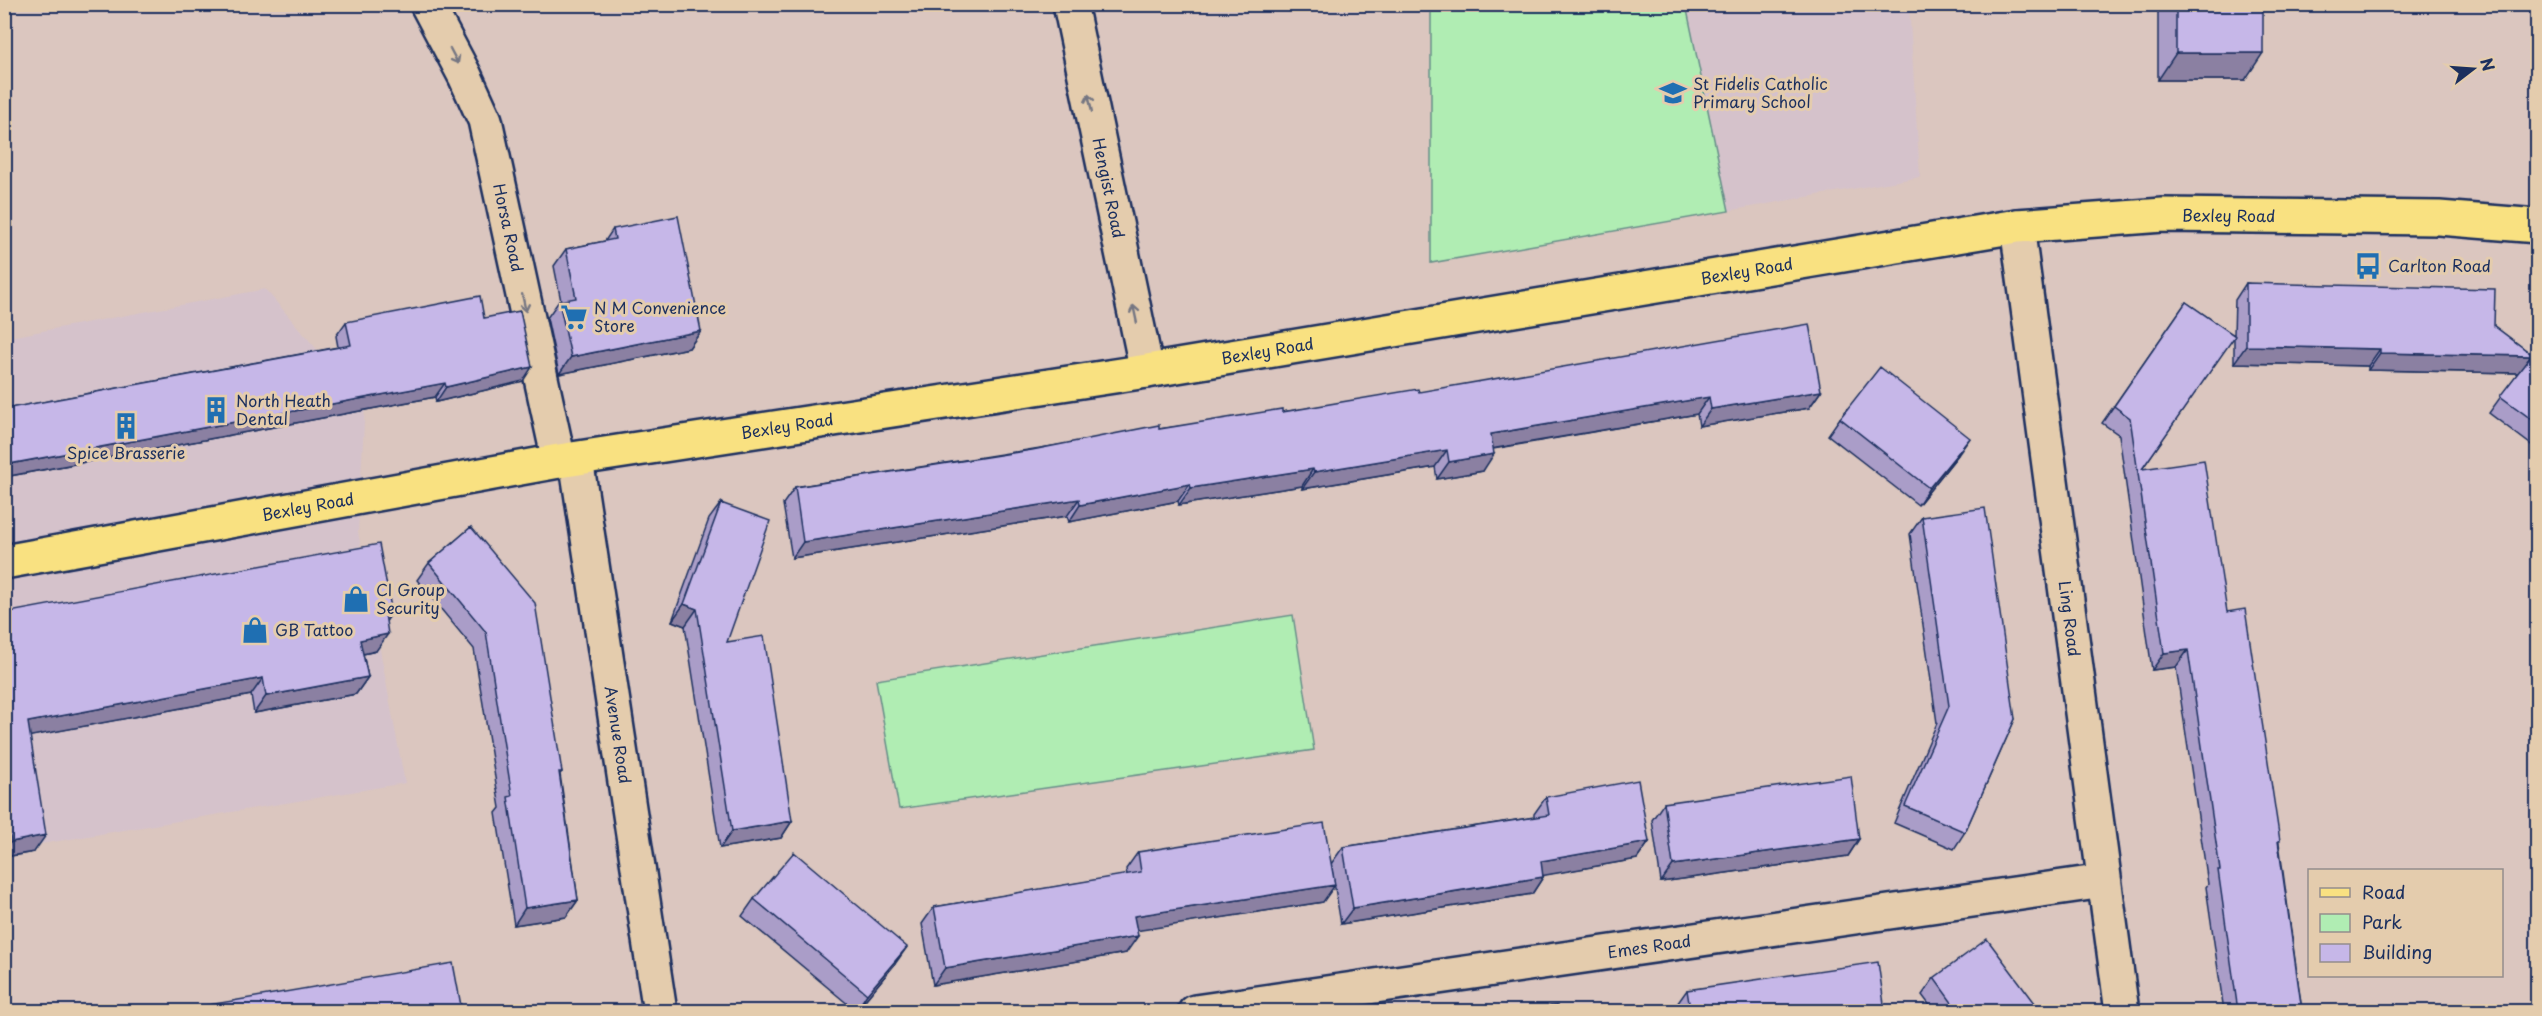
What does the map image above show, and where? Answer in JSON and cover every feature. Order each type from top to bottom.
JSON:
[{"type":"main road","name":"Bexley Road","points":[[4,562],[567,460],[1147,371],[2016,226],[2175,215],[2439,218],[2538,226]]},
{"type":"street","name":"Horsa Road","points":[[427,4],[465,76],[484,120],[567,460]]},
{"type":"street","name":"Hengist Road","points":[[1070,4],[1147,371]]},
{"type":"street","name":"Ling Road","points":[[2016,226],[2122,1011]]},
{"type":"street","name":"Avenue Road","points":[[567,460],[660,1011]]},
{"type":"street","name":"Emes Road","points":[[1195,1011],[2104,881]]},
{"type":"shaded area","name":"St Fidelis Catholic Primary School","points":[[1431,5],[1909,5],[1920,177],[1431,263]]},
{"type":"shaded area","points":[[265,289],[365,405],[358,532],[405,783],[5,850],[5,338]]},
{"type":"green space","name":"St Fidelis Catholic Primary School","points":[[1608,5],[1686,5],[1729,211],[1431,263],[1431,8],[1577,8]]},
{"type":"green space","points":[[1293,615],[1314,750],[899,809],[876,680]]},
{"type":"building","points":[[2176,4],[2263,4],[2263,53],[2176,53]]},
{"type":"building","points":[[678,216],[701,331],[571,357],[559,301],[576,298],[566,249],[615,239],[613,229]]},
{"type":"building","points":[[2246,283],[2495,289],[2494,326],[2538,359],[2538,424],[2500,396],[2531,356],[2380,353],[2380,349],[2246,346]]},
{"type":"building","points":[[480,296],[484,318],[520,311],[532,367],[446,387],[445,383],[4,465],[4,409],[351,345],[346,322]]},
{"type":"building","points":[[2186,302],[2235,336],[2142,469],[2204,460],[2227,612],[2245,609],[2280,841],[2278,841],[2302,1011],[2238,1011],[2188,650],[2164,653],[2130,418],[2114,406]]},
{"type":"building","points":[[1809,324],[1821,391],[1711,409],[1709,397],[1491,434],[1494,454],[1449,462],[1447,450],[1314,472],[1313,469],[1191,488],[1190,484],[1080,505],[1079,499],[803,542],[795,487],[1032,450],[1159,425],[1159,429],[1282,409],[1282,412],[1418,389],[1419,392]]},
{"type":"building","points":[[1880,367],[1970,438],[1929,488],[1840,418]]},
{"type":"building","points":[[721,503],[770,521],[727,642],[764,636],[792,821],[732,831],[697,609],[684,604]]},
{"type":"building","points":[[1985,508],[2015,719],[1965,832],[1905,806],[1949,706],[1922,517]]},
{"type":"building","points":[[471,527],[535,603],[562,772],[559,772],[578,900],[525,908],[508,797],[512,796],[486,632],[429,563]]},
{"type":"building","points":[[379,544],[392,613],[385,614],[388,634],[360,640],[368,677],[266,696],[263,678],[28,722],[46,835],[11,842],[4,806],[4,613]]},
{"type":"building","points":[[1851,776],[1859,839],[1673,865],[1664,803]]},
{"type":"building","points":[[1638,780],[1649,842],[1541,861],[1543,877],[1353,908],[1343,847],[1549,815],[1546,797]]},
{"type":"building","points":[[1324,823],[1335,885],[1134,916],[1138,936],[945,968],[934,907],[1141,872],[1138,852]]},
{"type":"building","points":[[794,852],[907,947],[867,994],[754,899]]},
{"type":"building","points":[[1987,939],[2041,1011],[1958,1011],[1934,978]]},
{"type":"building","points":[[1878,962],[1885,1011],[1675,1011],[1690,1009],[1687,990]]},
{"type":"building","points":[[453,963],[462,1011],[174,1011]]},
{"type":"building","points":[[1557,1005],[1557,1011],[1512,1011]]},
{"type":"place","name":"St Fidelis Catholic Primary School","points":[[1673,93]]},
{"type":"place","name":"Carlton Road","points":[[2368,266]]},
{"type":"place","name":"N M Convenience Store","points":[[574,317]]},
{"type":"place","name":"North Heath Dental","points":[[216,410]]},
{"type":"place","name":"Spice Brasserie","points":[[126,426]]},
{"type":"place","name":"CI Group Security","points":[[356,599]]},
{"type":"place","name":"GB Tattoo","points":[[255,630]]}]
